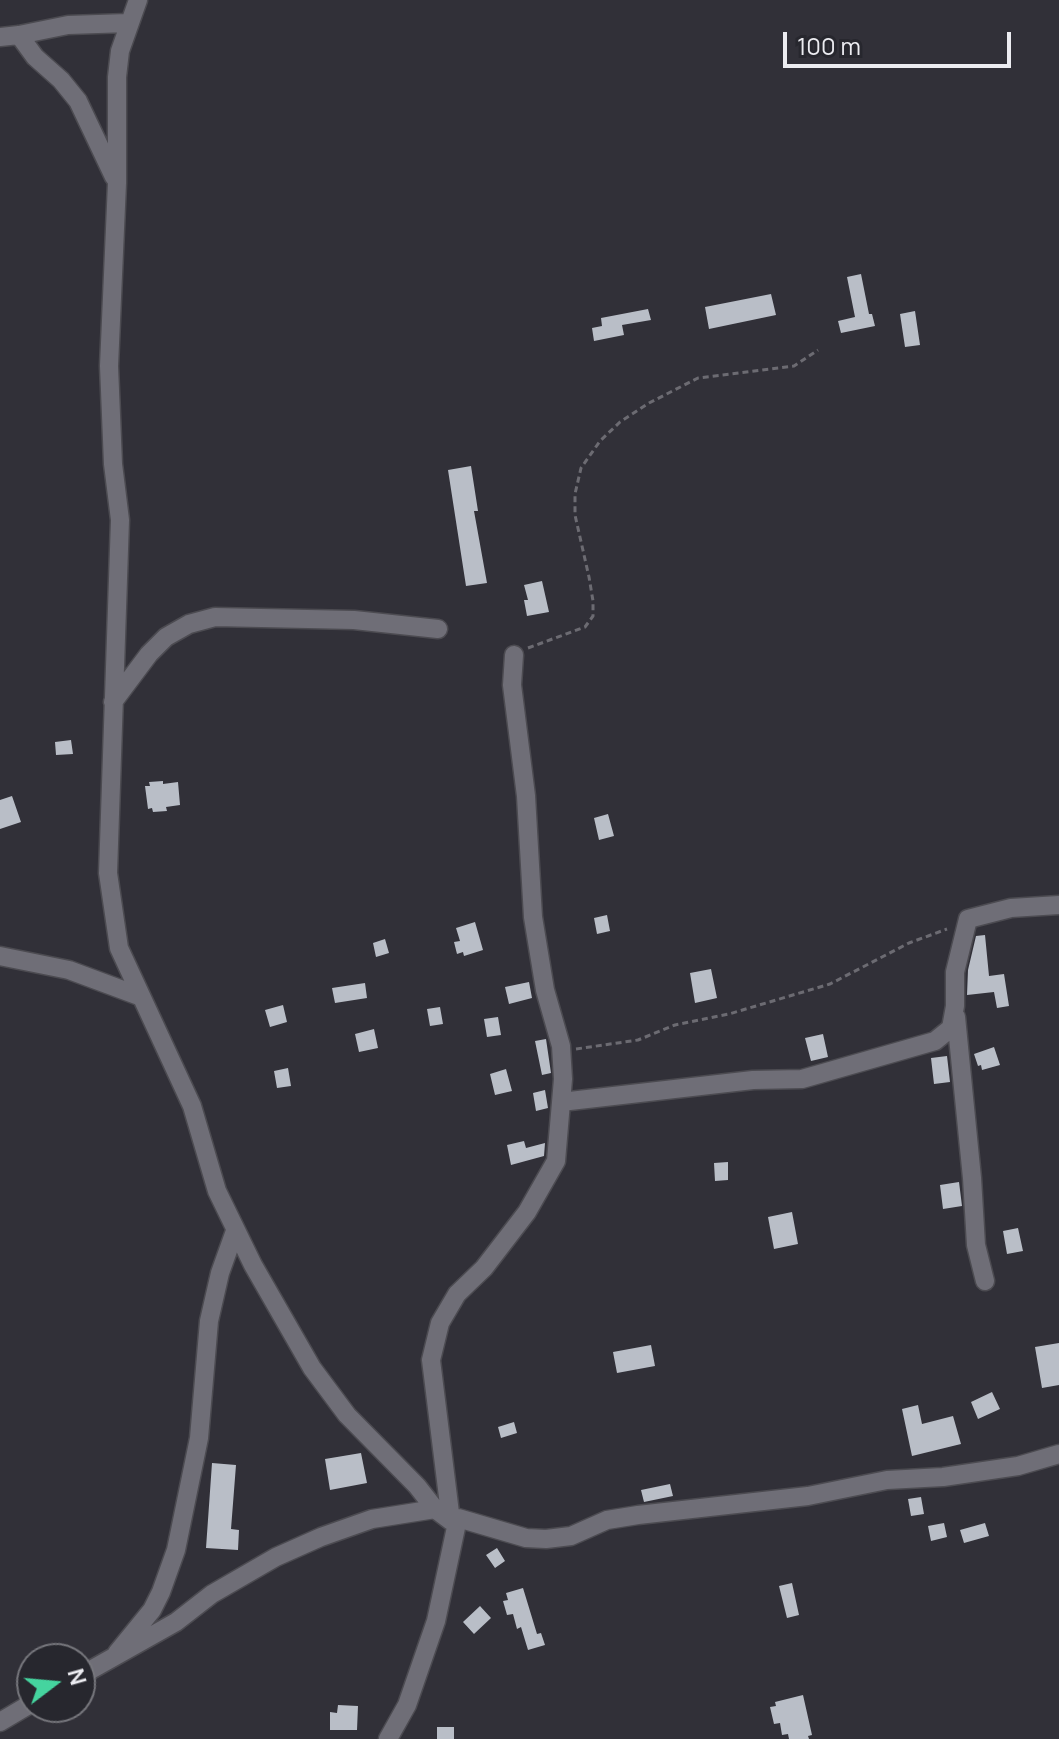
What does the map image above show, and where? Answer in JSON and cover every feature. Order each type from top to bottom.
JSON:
[{"type":"street","points":[[138,0],[120,51],[117,77],[117,183],[109,366],[113,464],[120,520],[108,873],[119,948],[192,1106],[217,1191],[235,1231],[312,1368],[347,1415],[417,1486],[435,1509],[455,1520],[526,1538],[571,1536],[607,1520],[638,1515],[808,1496],[887,1480],[943,1477],[1018,1466],[1059,1454]]},
{"type":"street","points":[[0,37],[68,25],[128,23]]},
{"type":"street","points":[[19,35],[35,57],[61,80],[78,101],[117,183]]},
{"type":"street","points":[[113,702],[149,654],[166,637],[189,624],[215,617],[354,620],[438,629]]},
{"type":"street","points":[[388,1739],[407,1705],[432,1634],[455,1520],[431,1360],[440,1323],[457,1294],[503,1244],[556,1161],[561,1054],[545,990],[533,917],[526,796],[512,685],[514,655]]},
{"type":"street","points":[[985,1281],[976,1245],[955,1006],[955,972],[968,919],[1011,908],[1059,905]]},
{"type":"street","points":[[0,956],[69,970],[139,996]]},
{"type":"street","points":[[561,1102],[753,1080],[802,1079],[935,1041],[951,1028],[955,1006]]},
{"type":"street","points":[[113,1658],[152,1610],[176,1550],[199,1438],[209,1321],[220,1273],[235,1231]]},
{"type":"street","points":[[96,1667],[176,1622],[212,1594],[287,1552],[372,1519],[435,1509]]},
{"type":"path","points":[[514,655],[585,627],[593,616],[589,577],[575,515],[575,494],[581,468],[600,441],[620,422],[649,403],[698,378],[794,366],[818,350]]},
{"type":"path","points":[[561,1054],[638,1040],[675,1025],[729,1014],[830,984],[909,943],[968,919]]},
{"type":"building","points":[[861,274],[869,314],[872,314],[875,326],[841,333],[838,321],[855,317],[847,277]]},
{"type":"building","points":[[771,294],[776,315],[709,329],[705,307]]},
{"type":"building","points":[[648,309],[651,320],[622,325],[624,335],[594,341],[592,328],[602,326],[601,318]]},
{"type":"building","points":[[915,311],[920,345],[905,347],[900,314]]},
{"type":"building","points":[[471,466],[478,511],[474,511],[487,583],[466,586],[448,470]]},
{"type":"building","points":[[542,581],[549,612],[527,616],[524,600],[528,600],[524,585]]},
{"type":"building","points":[[71,740],[73,754],[56,755],[55,742]]},
{"type":"building","points":[[163,781],[163,784],[178,782],[180,805],[166,807],[167,811],[153,812],[152,808],[148,809],[145,786],[150,786],[149,782]]},
{"type":"building","points":[[12,796],[21,822],[0,829],[0,800]]},
{"type":"building","points":[[608,814],[614,836],[599,840],[594,818]]},
{"type":"building","points":[[607,915],[610,931],[597,934],[594,918]]},
{"type":"building","points":[[475,922],[483,950],[464,956],[463,952],[457,954],[454,942],[460,941],[456,928]]},
{"type":"building","points":[[985,935],[989,976],[1004,974],[1009,1006],[997,1008],[994,992],[967,995],[968,970],[976,936]]},
{"type":"building","points":[[385,939],[389,953],[376,957],[373,943]]},
{"type":"building","points":[[711,969],[717,998],[695,1003],[690,973]]},
{"type":"building","points":[[529,982],[532,998],[509,1004],[505,987]]},
{"type":"building","points":[[365,983],[367,998],[335,1003],[332,988]]},
{"type":"building","points":[[283,1005],[287,1022],[270,1027],[265,1010]]},
{"type":"building","points":[[440,1007],[443,1024],[430,1026],[427,1009]]},
{"type":"building","points":[[498,1017],[501,1035],[487,1037],[484,1019]]},
{"type":"building","points":[[374,1029],[378,1048],[359,1052],[355,1034]]},
{"type":"building","points":[[823,1034],[828,1057],[811,1061],[805,1038]]},
{"type":"building","points":[[546,1039],[551,1073],[542,1075],[535,1041]]},
{"type":"building","points":[[994,1047],[1000,1065],[982,1070],[974,1054]]},
{"type":"building","points":[[947,1056],[950,1082],[934,1084],[931,1058]]},
{"type":"building","points":[[288,1068],[291,1086],[277,1088],[274,1071]]},
{"type":"building","points":[[506,1069],[512,1091],[495,1095],[490,1074]]},
{"type":"building","points":[[545,1090],[548,1108],[536,1111],[533,1093]]},
{"type":"building","points":[[524,1141],[526,1148],[545,1143],[544,1156],[511,1165],[507,1145]]},
{"type":"building","points":[[728,1162],[728,1180],[715,1181],[714,1163]]},
{"type":"building","points":[[959,1182],[962,1206],[943,1209],[940,1185]]},
{"type":"building","points":[[792,1212],[798,1244],[774,1249],[768,1217]]},
{"type":"building","points":[[1018,1228],[1023,1251],[1007,1254],[1003,1231]]},
{"type":"building","points":[[1059,1343],[1059,1385],[1042,1388],[1035,1347]]},
{"type":"building","points":[[651,1345],[655,1366],[617,1373],[613,1352]]},
{"type":"building","points":[[992,1392],[1000,1409],[978,1419],[971,1402]]},
{"type":"building","points":[[918,1405],[922,1424],[953,1416],[961,1444],[912,1456],[902,1409]]},
{"type":"building","points":[[514,1422],[517,1433],[501,1438],[498,1427]]},
{"type":"building","points":[[361,1453],[367,1483],[330,1490],[325,1459]]},
{"type":"building","points":[[212,1463],[236,1465],[231,1529],[239,1530],[238,1550],[206,1548]]},
{"type":"building","points":[[670,1484],[673,1496],[644,1502],[641,1490]]},
{"type":"building","points":[[921,1497],[924,1514],[911,1516],[908,1499]]},
{"type":"building","points":[[944,1523],[947,1537],[931,1541],[928,1526]]},
{"type":"building","points":[[985,1523],[989,1536],[964,1543],[960,1530]]},
{"type":"building","points":[[497,1548],[505,1561],[495,1568],[486,1555]]},
{"type":"building","points":[[792,1583],[799,1615],[787,1618],[779,1586]]},
{"type":"building","points":[[523,1588],[537,1634],[541,1633],[545,1645],[528,1650],[521,1627],[517,1629],[513,1614],[507,1615],[503,1601],[508,1600],[506,1593]]},
{"type":"building","points":[[480,1606],[491,1618],[474,1634],[463,1622]]},
{"type":"building","points":[[803,1695],[812,1735],[808,1736],[809,1739],[789,1739],[788,1734],[782,1735],[780,1723],[774,1724],[770,1707],[776,1706],[775,1702]]},
{"type":"building","points":[[338,1705],[358,1706],[357,1730],[330,1730],[330,1712],[337,1713]]},
{"type":"building","points":[[437,1727],[454,1727],[454,1739],[437,1739]]}]
